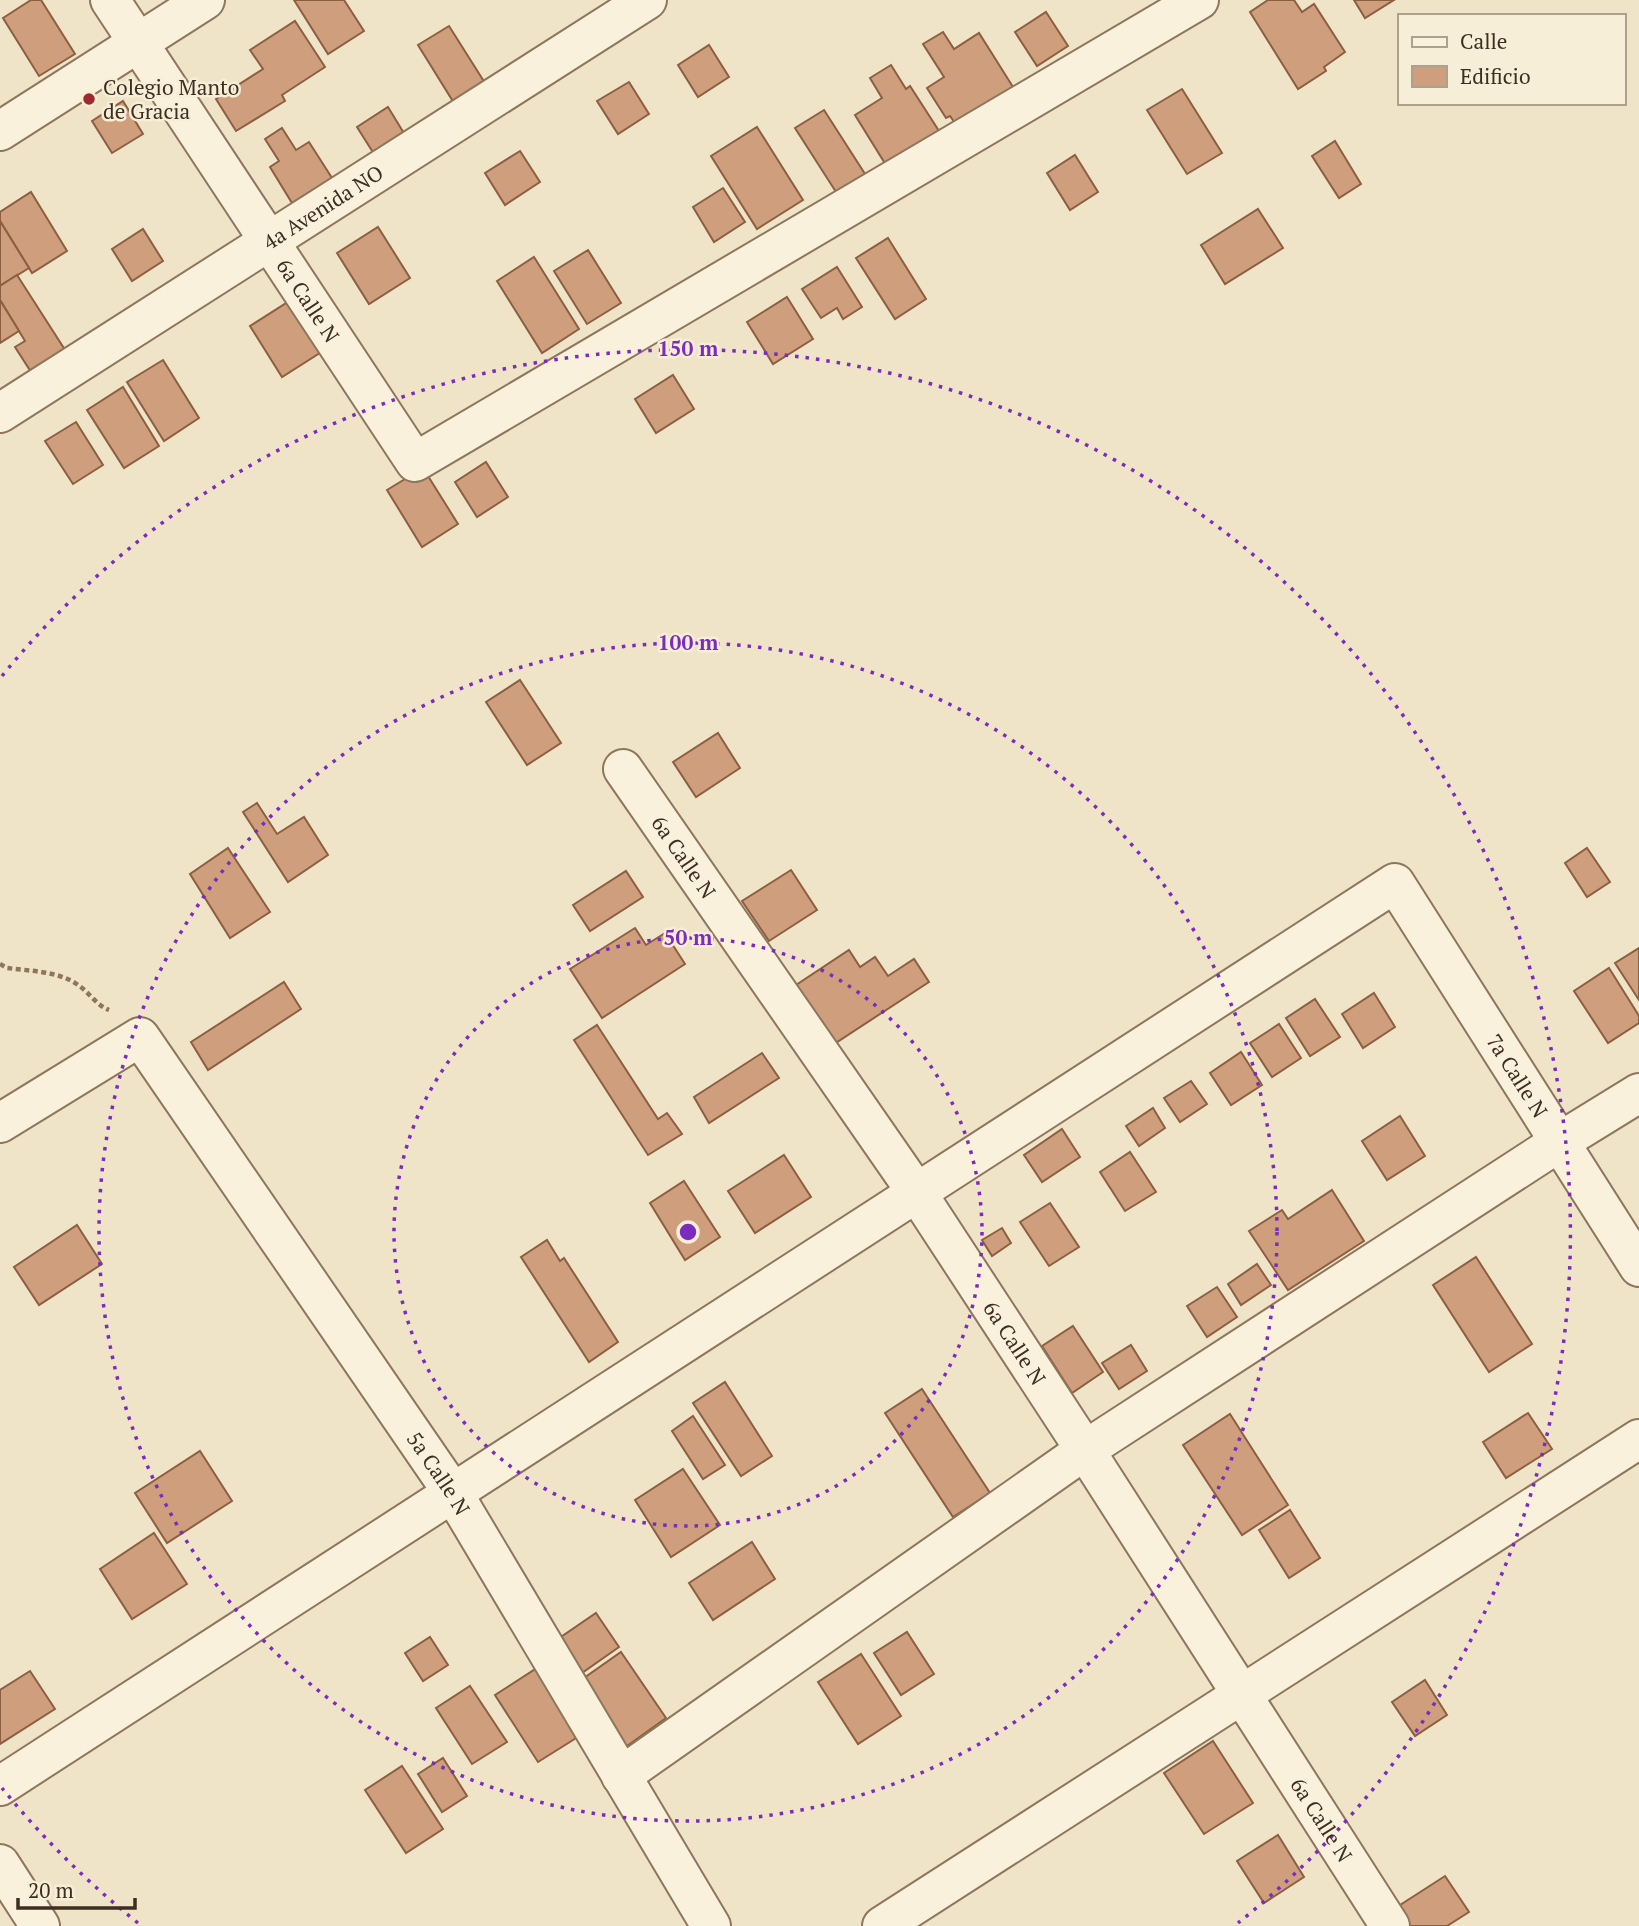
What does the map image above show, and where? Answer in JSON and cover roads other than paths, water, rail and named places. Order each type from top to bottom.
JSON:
[{"type":"street","name":"6a Calle N","points":[[110,0],[415,462],[1199,0]]},
{"type":"street","points":[[0,131],[205,0]]},
{"type":"street","name":"4a Avenida NO","points":[[0,413],[647,0]]},
{"type":"street","name":"6a Calle N","points":[[623,769],[917,1193],[1390,1926]]},
{"type":"street","name":"7a Calle N","points":[[917,1193],[1395,883],[1639,1268]]},
{"type":"street","name":"5a Calle N","points":[[0,1123],[140,1037],[453,1493],[711,1926]]},
{"type":"street","points":[[621,1776],[1085,1450],[1639,1092]]},
{"type":"street","points":[[0,1786],[917,1193]]},
{"type":"street","points":[[882,1926],[1639,1439]]},
{"type":"street","points":[[0,1864],[40,1926]]},
{"type":"place","name":"Colegio Manto de Gracia","points":[[89,99]]}]
